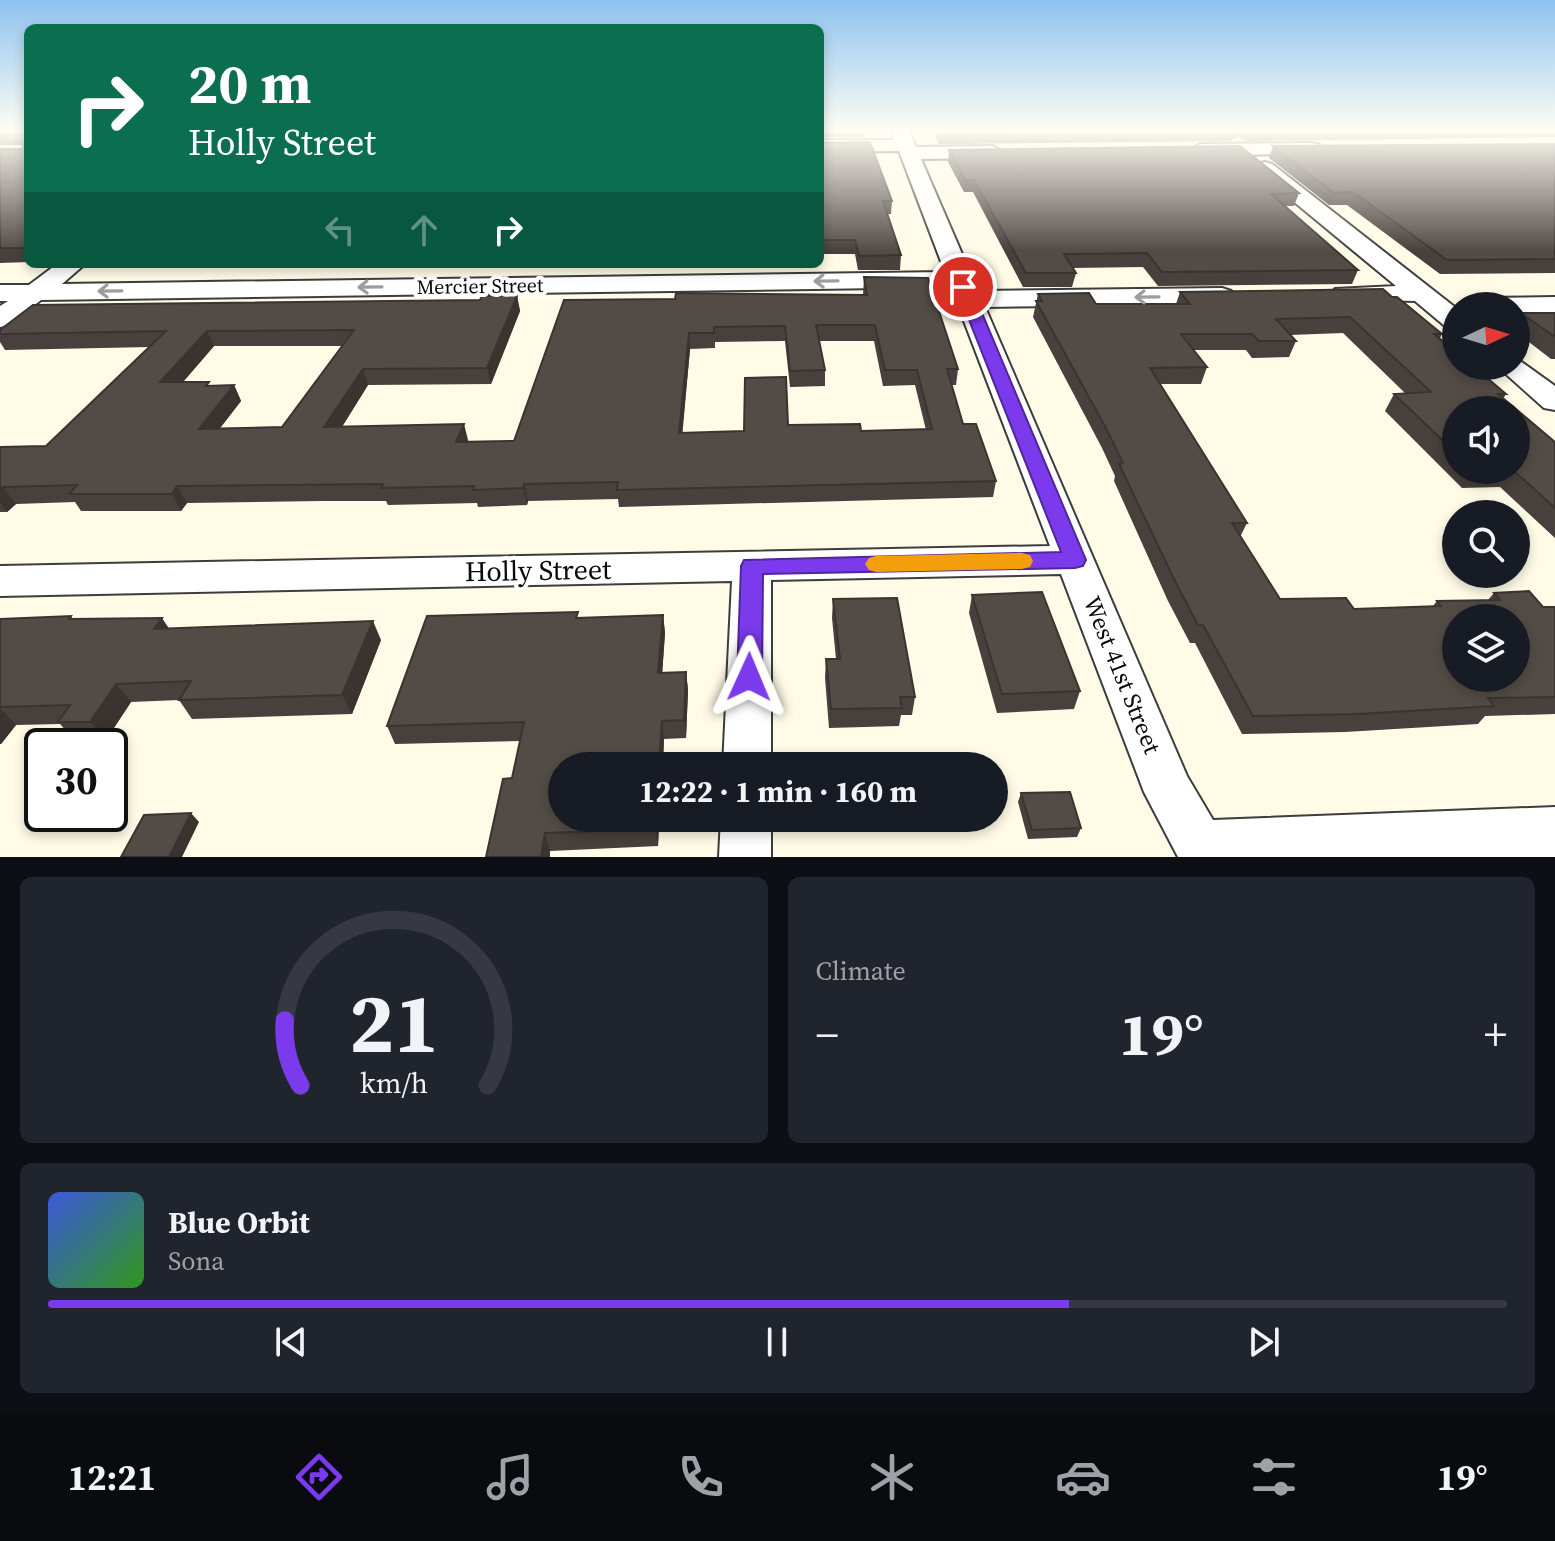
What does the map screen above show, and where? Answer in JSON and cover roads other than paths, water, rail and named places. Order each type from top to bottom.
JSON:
[{"type":"street","name":"West 41st Street","points":[[916,171],[1169,792],[1205,852]]},
{"type":"street","points":[[1269,171],[1442,306]]},
{"type":"street","points":[[0,319],[68,268]]},
{"type":"street","name":"Mercier Street","points":[[0,293],[964,289],[1255,295]]},
{"type":"street","points":[[1319,294],[1442,307]]},
{"type":"street","points":[[1530,305],[1555,305]]},
{"type":"street","points":[[1529,380],[1555,401]]},
{"type":"street","name":"Holly Street","points":[[0,581],[1075,560]]},
{"type":"street","points":[[747,752],[752,566]]},
{"type":"street","points":[[745,857],[746,832]]},
{"type":"street","points":[[1205,852],[1555,832]]}]
